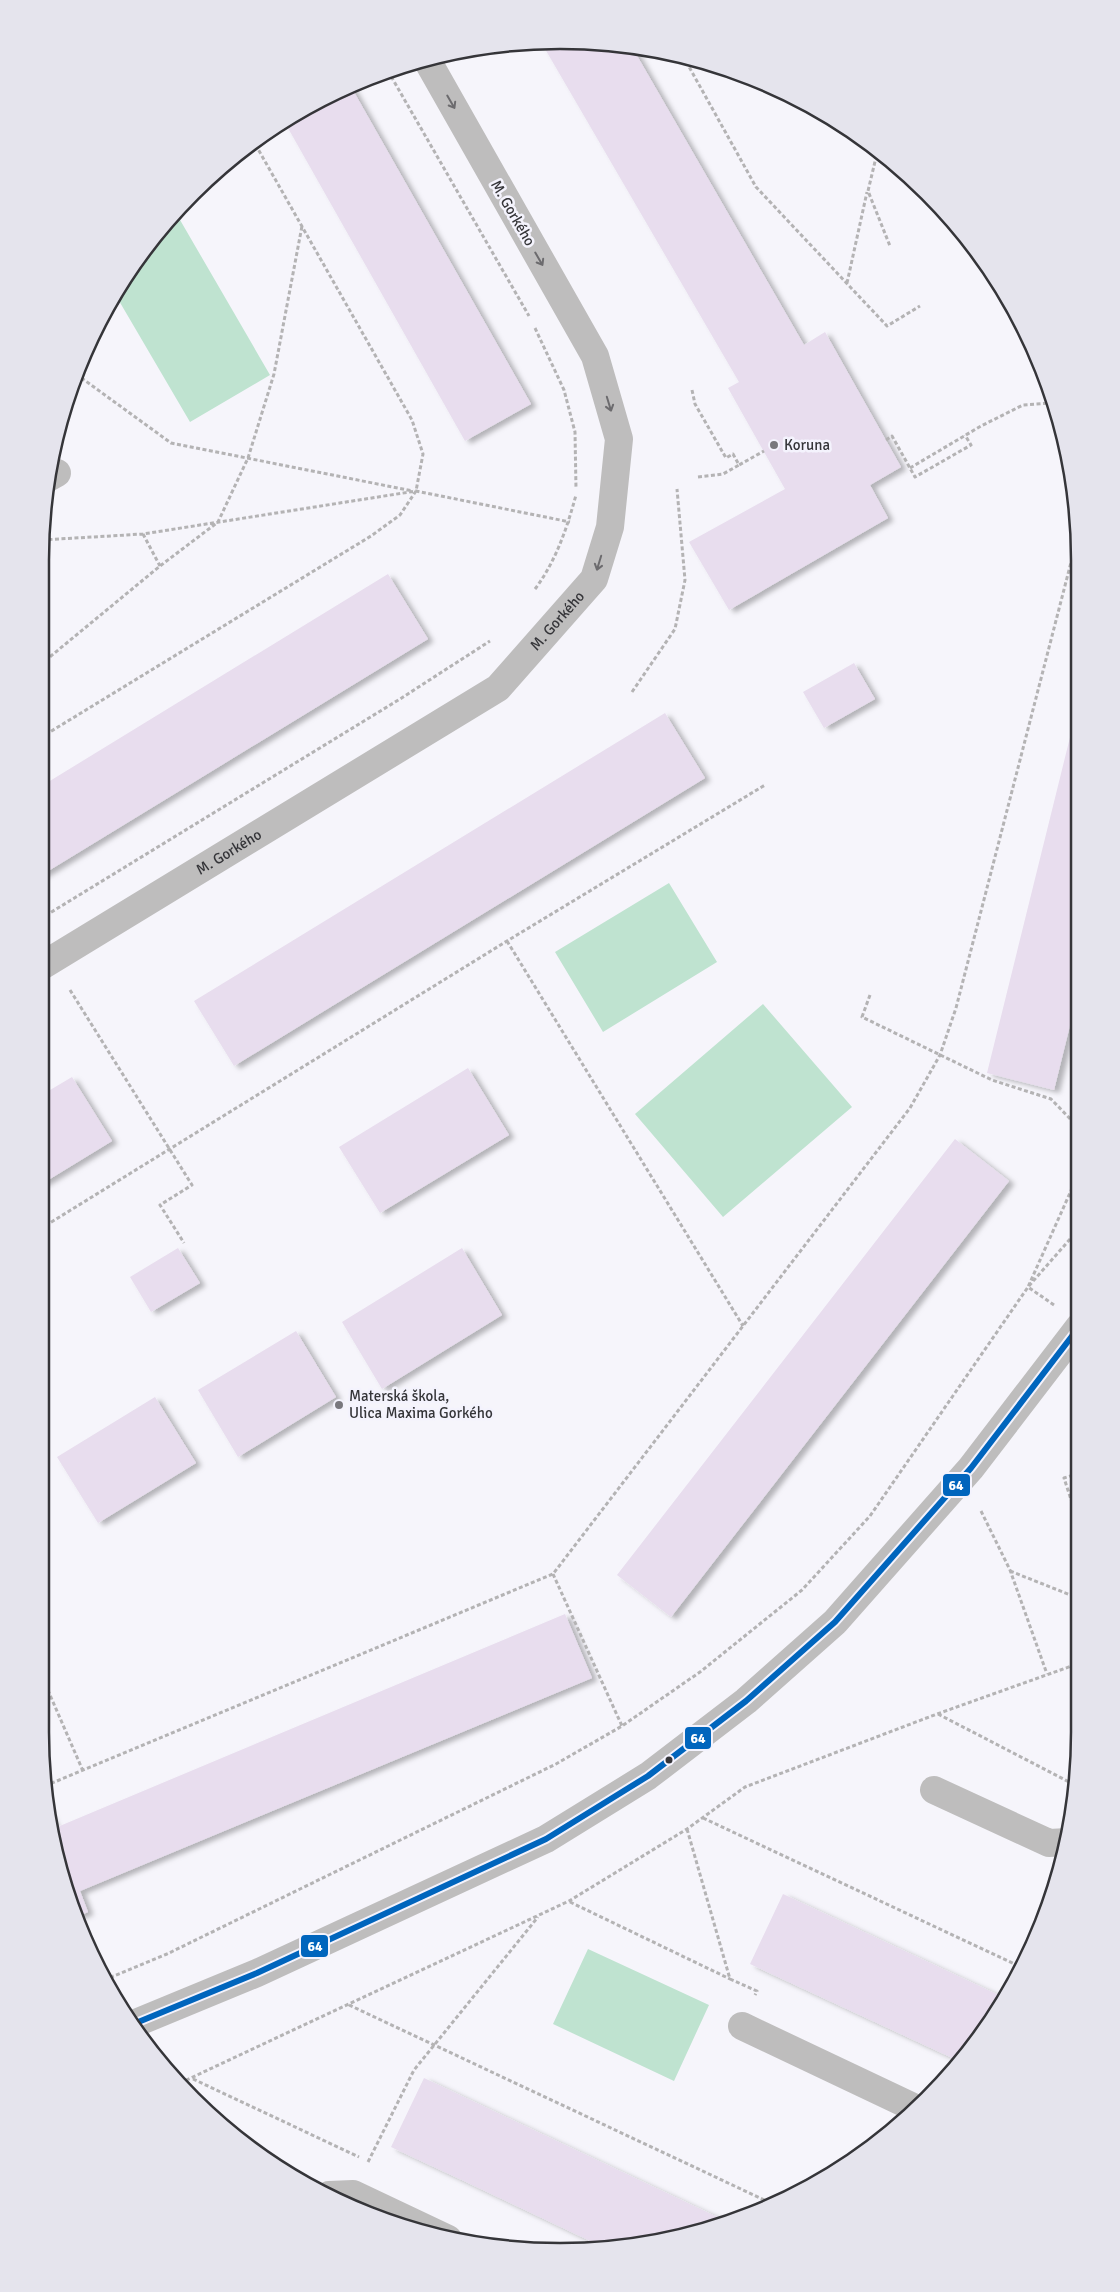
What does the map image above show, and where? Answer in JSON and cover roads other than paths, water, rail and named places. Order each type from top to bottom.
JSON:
[{"type":"street","name":"M. Gorkého","points":[[49,962],[498,688],[594,579],[610,527],[619,439],[595,356],[429,66]]},
{"type":"street","points":[[139,2022],[257,1973],[546,1839],[648,1776],[746,1701],[835,1622],[971,1468],[1071,1336]]},
{"type":"street","points":[[934,1790],[1049,1843],[1059,1842]]},
{"type":"street","points":[[742,2026],[909,2105]]},
{"type":"place","name":"Koruna","points":[[774,445]]},
{"type":"place","name":"Materská škola, Ulica Maxima Gorkého","points":[[339,1405]]}]
